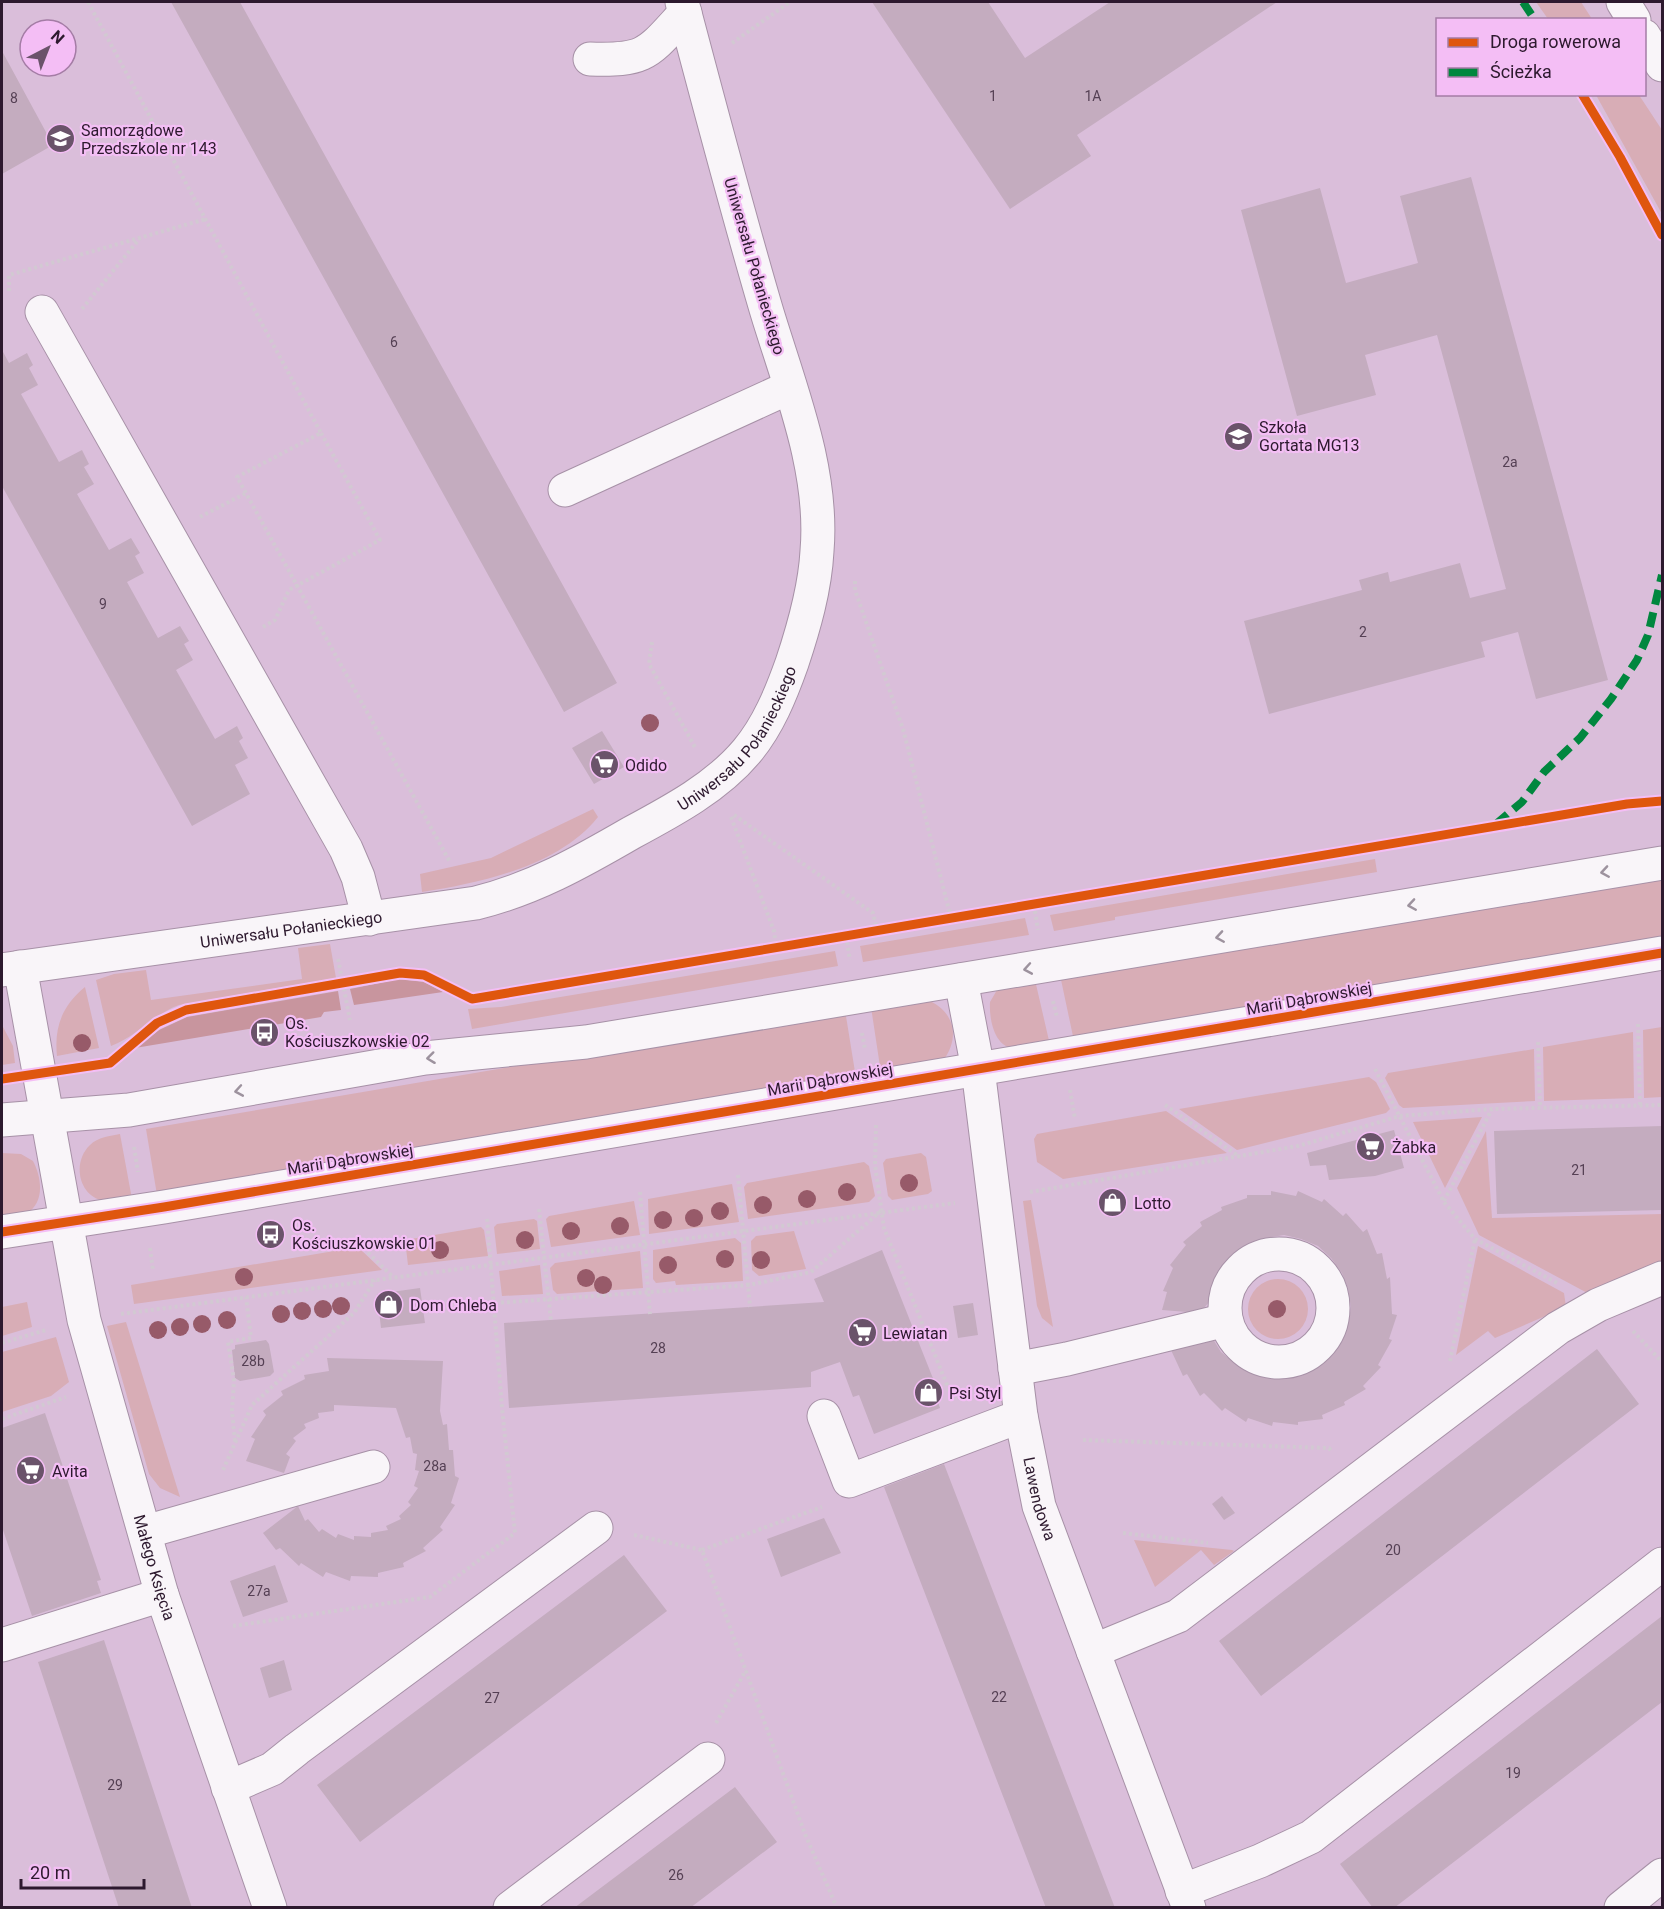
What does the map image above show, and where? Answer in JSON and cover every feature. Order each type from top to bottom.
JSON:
[{"type":"street","points":[[1623,2],[1633,18]]},
{"type":"street","points":[[590,58],[618,60],[648,53],[684,7]]},
{"type":"street","name":"Uniwersału Połanieckiego","points":[[47,1117],[11,969],[369,919],[503,897],[550,878],[670,812],[713,782],[747,751],[775,705],[798,646],[807,612],[818,549],[815,493],[790,387],[684,7]]},
{"type":"street","points":[[1646,39],[1662,65]]},
{"type":"street","points":[[50,325],[346,849],[358,877],[369,919]]},
{"type":"street","points":[[565,490],[790,387]]},
{"type":"street","points":[[2,1120],[129,1110],[425,1058],[586,1042],[1662,863]]},
{"type":"street","name":"Marii Dąbrowskiej","points":[[2,1232],[164,1207],[1662,953]]},
{"type":"street","name":"Lawendowa","points":[[961,980],[978,1069],[1021,1416],[1039,1506],[1186,1899]]},
{"type":"street","name":"Małego Księcia","points":[[47,1117],[84,1320],[162,1595],[270,1908]]},
{"type":"street","points":[[1092,1651],[1179,1616],[1558,1328],[1598,1305],[1662,1278]]},
{"type":"street","points":[[1015,1370],[1226,1320]]},
{"type":"street","points":[[824,1416],[849,1480],[1021,1416]]},
{"type":"street","points":[[146,1532],[373,1467]]},
{"type":"street","points":[[228,1788],[282,1763],[297,1749],[596,1528]]},
{"type":"street","points":[[1186,1899],[1311,1837],[1662,1564]]},
{"type":"street","points":[[2,1645],[162,1595]]},
{"type":"street","points":[[510,1908],[708,1759]]},
{"type":"street","points":[[1621,1908],[1662,1875]]},
{"type":"path","points":[[88,2],[380,540],[289,590],[275,620],[231,645]]},
{"type":"path","points":[[733,43],[790,2]]},
{"type":"path","points":[[9,291],[9,275],[206,219]]},
{"type":"path","points":[[50,325],[141,237]]},
{"type":"path","points":[[321,433],[237,477],[295,586],[450,862]]},
{"type":"path","points":[[168,534],[246,493]]},
{"type":"path","points":[[854,572],[855,590],[903,729],[951,918]]},
{"type":"path","points":[[652,642],[649,664],[699,754]]},
{"type":"path","points":[[728,811],[774,931],[776,947]]},
{"type":"path","points":[[748,825],[873,913],[877,930]]},
{"type":"path","points":[[1034,905],[1039,933]]},
{"type":"path","points":[[846,936],[848,949]]},
{"type":"path","points":[[337,953],[350,1020]]},
{"type":"path","points":[[332,986],[354,982]]},
{"type":"path","points":[[1053,999],[1057,1021]]},
{"type":"path","points":[[1638,1024],[1640,1105]]},
{"type":"path","points":[[862,1030],[866,1053]]},
{"type":"path","points":[[1538,1042],[1540,1108]]},
{"type":"path","points":[[1375,1069],[1444,1202],[1475,1239],[1565,1288]]},
{"type":"path","points":[[1069,1086],[1075,1119]]},
{"type":"path","points":[[1165,1105],[1240,1157]]},
{"type":"path","points":[[1027,1192],[1298,1146],[1400,1116],[1492,1109],[1662,1105]]},
{"type":"path","points":[[1444,1202],[1492,1109]]},
{"type":"path","points":[[876,1118],[875,1165],[884,1228],[967,1436]]},
{"type":"path","points":[[134,1142],[139,1175]]},
{"type":"path","points":[[738,1175],[750,1285],[750,1307]]},
{"type":"path","points":[[640,1192],[646,1243],[650,1314]]},
{"type":"path","points":[[112,1315],[744,1229],[963,1202]]},
{"type":"path","points":[[539,1209],[546,1256],[550,1321]]},
{"type":"path","points":[[495,1303],[750,1285],[811,1272],[882,1211]]},
{"type":"path","points":[[233,1626],[430,1597],[515,1533],[502,1408],[493,1263],[487,1218]]},
{"type":"path","points":[[1449,1360],[1475,1239]]},
{"type":"path","points":[[355,1240],[394,1277]]},
{"type":"path","points":[[149,1242],[153,1270]]},
{"type":"path","points":[[195,1518],[213,1492],[252,1405],[354,1313],[376,1279]]},
{"type":"path","points":[[235,1443],[232,1411],[234,1382],[228,1342],[251,1338],[246,1297]]},
{"type":"path","points":[[1630,1328],[1662,1362]]},
{"type":"path","points":[[2,1343],[50,1329]]},
{"type":"path","points":[[2,1419],[67,1397]]},
{"type":"path","points":[[1083,1440],[1329,1448],[1356,1482]]},
{"type":"path","points":[[596,1528],[702,1550],[833,1503]]},
{"type":"path","points":[[1123,1533],[1236,1547],[1250,1563]]},
{"type":"path","points":[[702,1550],[806,1834],[837,1908]]},
{"type":"path","points":[[708,1759],[704,1745],[747,1669]]},
{"type":"shaded area","points":[[1536,2],[1581,2],[1591,18],[1547,18]]},
{"type":"shaded area","points":[[1597,96],[1640,96],[1662,130],[1662,214]]},
{"type":"shaded area","points":[[593,809],[598,817],[582,834],[541,860],[493,877],[422,892],[420,874],[491,858]]},
{"type":"shaded area","points":[[1375,859],[1377,872],[1115,917],[1115,920],[1054,931],[1050,915]]},
{"type":"shaded area","points":[[1662,875],[1662,941],[1074,1041],[1060,975]]},
{"type":"shaded area","points":[[1025,918],[1029,935],[863,962],[860,946]]},
{"type":"shaded area","points":[[330,944],[336,978],[179,1005],[111,1046],[96,980],[114,974],[146,970],[151,1000],[302,979],[298,948]]},
{"type":"shaded area","points":[[835,951],[838,966],[472,1029],[468,1009],[501,1007]]},
{"type":"shaded area","points":[[399,979],[424,982],[443,992],[354,1005],[350,989]]},
{"type":"shaded area","points":[[1035,980],[1050,1045],[1024,1049],[1008,1047],[1002,1043],[994,1031],[990,1002],[997,990]]},
{"type":"shaded area","points":[[85,987],[99,1048],[57,1056],[58,1026],[61,1018],[70,1002]]},
{"type":"shaded area","points":[[338,991],[341,1010],[324,1012],[321,1017],[135,1048],[159,1030],[187,1017]]},
{"type":"shaded area","points":[[930,1001],[945,1012],[952,1027],[952,1044],[943,1061],[881,1073],[871,1007]]},
{"type":"shaded area","points":[[845,1010],[856,1078],[157,1195],[146,1129]]},
{"type":"shaded area","points":[[2,1025],[13,1046],[15,1063],[2,1065]]},
{"type":"shaded area","points":[[1662,1027],[1662,1097],[1644,1098],[1643,1030]]},
{"type":"shaded area","points":[[1633,1032],[1634,1098],[1544,1101],[1543,1047]]},
{"type":"shaded area","points":[[1534,1049],[1535,1101],[1403,1108],[1399,1105],[1385,1078],[1388,1073]]},
{"type":"shaded area","points":[[1369,1077],[1376,1082],[1390,1109],[1386,1113],[1237,1150],[1179,1109]]},
{"type":"shaded area","points":[[1166,1111],[1227,1153],[1063,1179],[1037,1162],[1034,1139],[1037,1134]]},
{"type":"shaded area","points":[[1482,1117],[1445,1188],[1413,1122]]},
{"type":"shaded area","points":[[1486,1131],[1492,1218],[1662,1214],[1662,1266],[1593,1296],[1479,1235],[1457,1188]]},
{"type":"shaded area","points":[[120,1134],[132,1199],[104,1201],[88,1193],[83,1186],[80,1177],[81,1160],[84,1152],[93,1142]]},
{"type":"shaded area","points":[[2,1153],[21,1154],[33,1161],[40,1182],[40,1190],[32,1209],[23,1215],[2,1221]]},
{"type":"shaded area","points":[[921,1153],[926,1157],[932,1191],[928,1194],[892,1200],[888,1196],[883,1163],[886,1159]]},
{"type":"shaded area","points":[[864,1162],[869,1166],[875,1196],[869,1202],[748,1219],[744,1187],[747,1183]]},
{"type":"shaded area","points":[[732,1184],[739,1222],[649,1234],[648,1199]]},
{"type":"shaded area","points":[[1031,1200],[1053,1327],[1042,1318],[1037,1306],[1023,1201]]},
{"type":"shaded area","points":[[634,1201],[640,1235],[551,1247],[546,1219],[549,1216]]},
{"type":"shaded area","points":[[534,1219],[537,1221],[540,1249],[497,1254],[494,1227],[497,1224]]},
{"type":"shaded area","points":[[481,1227],[484,1230],[488,1256],[408,1265],[405,1240]]},
{"type":"shaded area","points":[[794,1231],[806,1269],[759,1276],[752,1270],[751,1241],[756,1236]]},
{"type":"shaded area","points":[[735,1238],[741,1243],[743,1281],[676,1285],[675,1281],[656,1283],[653,1279],[653,1250]]},
{"type":"shaded area","points":[[1478,1246],[1564,1293],[1566,1307],[1495,1338],[1488,1331],[1456,1355]]},
{"type":"shaded area","points":[[358,1247],[382,1270],[134,1304],[131,1285]]},
{"type":"shaded area","points":[[640,1251],[643,1288],[557,1294],[553,1290],[550,1268],[555,1263]]},
{"type":"shaded area","points":[[540,1265],[543,1294],[502,1296],[499,1271]]},
{"type":"shaded area","points":[[1278,1279],[1299,1288],[1308,1309],[1299,1330],[1278,1339],[1257,1330],[1248,1309],[1257,1288]]},
{"type":"shaded area","points":[[27,1302],[32,1327],[2,1336],[2,1307]]},
{"type":"shaded area","points":[[126,1322],[180,1497],[160,1488],[149,1474],[107,1326]]},
{"type":"shaded area","points":[[56,1337],[69,1382],[51,1396],[2,1412],[2,1352]]},
{"type":"shaded area","points":[[1134,1540],[1234,1551],[1214,1565],[1201,1550],[1155,1587]]},
{"type":"building","points":[[171,2],[240,2],[617,683],[564,712]]},
{"type":"building","points":[[872,2],[988,2],[1025,58],[1110,2],[1277,2],[1077,135],[1091,156],[1010,209]]},
{"type":"building","name":"Samorządowe Przedszkole nr 143","points":[[2,51],[53,145],[2,174]]},
{"type":"building","points":[[1471,177],[1608,680],[1536,699],[1518,632],[1481,642],[1485,657],[1269,714],[1244,621],[1362,590],[1359,580],[1388,572],[1390,582],[1460,563],[1470,598],[1506,589],[1437,335],[1365,355],[1376,395],[1297,416],[1241,210],[1320,188],[1346,283],[1418,263],[1400,196]]},
{"type":"building","points":[[2,350],[9,363],[27,353],[33,365],[29,368],[38,385],[21,394],[59,462],[82,450],[89,464],[84,467],[94,484],[77,494],[109,550],[131,538],[140,553],[135,556],[144,573],[127,582],[158,638],[180,626],[189,641],[184,644],[193,660],[176,670],[215,739],[237,726],[243,738],[239,741],[248,758],[235,765],[250,794],[192,826],[2,486]]},
{"type":"building","points":[[602,731],[624,767],[594,784],[572,748]]},
{"type":"building","points":[[1662,1126],[1662,1210],[1497,1214],[1494,1131]]},
{"type":"building","points":[[1394,1130],[1404,1168],[1375,1176],[1329,1180],[1326,1165],[1310,1166],[1307,1153]]},
{"type":"building","name":"Lotto","points":[[1120,1189],[1124,1213],[1106,1216],[1102,1192]]},
{"type":"building","points":[[1271,1191],[1296,1196],[1298,1191],[1322,1202],[1324,1199],[1343,1216],[1346,1213],[1363,1232],[1367,1229],[1377,1254],[1382,1253],[1387,1279],[1390,1277],[1392,1314],[1397,1315],[1389,1339],[1392,1340],[1378,1365],[1381,1367],[1363,1386],[1366,1389],[1344,1402],[1345,1405],[1322,1415],[1323,1419],[1298,1422],[1298,1425],[1273,1422],[1272,1426],[1248,1418],[1246,1422],[1225,1408],[1222,1411],[1204,1393],[1200,1396],[1187,1374],[1183,1376],[1171,1350],[1213,1339],[1221,1352],[1233,1362],[1248,1372],[1265,1378],[1283,1379],[1301,1376],[1317,1368],[1342,1342],[1351,1307],[1342,1273],[1318,1246],[1284,1235],[1265,1238],[1246,1245],[1229,1258],[1211,1289],[1209,1302],[1200,1313],[1162,1310],[1167,1292],[1163,1291],[1173,1268],[1170,1265],[1186,1245],[1183,1242],[1202,1226],[1200,1222],[1222,1210],[1221,1207],[1247,1198],[1247,1195],[1271,1195]]},
{"type":"building","points":[[882,1250],[936,1386],[933,1387],[940,1408],[874,1434],[859,1395],[853,1397],[840,1362],[811,1372],[811,1387],[509,1408],[504,1323],[824,1302],[814,1279]]},
{"type":"building","points":[[420,1288],[425,1323],[381,1328],[377,1294]]},
{"type":"building","points":[[973,1303],[978,1335],[958,1338],[953,1306]]},
{"type":"building","points":[[266,1340],[269,1344],[274,1372],[270,1376],[240,1381],[235,1378],[232,1350],[235,1349],[235,1345]]},
{"type":"building","points":[[1597,1349],[1639,1404],[1261,1696],[1219,1641]]},
{"type":"building","points":[[327,1358],[443,1361],[440,1411],[443,1425],[447,1424],[449,1450],[453,1450],[455,1476],[459,1478],[451,1503],[455,1505],[440,1527],[443,1530],[423,1548],[426,1551],[403,1563],[404,1567],[378,1573],[378,1577],[351,1576],[350,1581],[326,1572],[323,1577],[301,1563],[299,1566],[280,1548],[276,1550],[263,1533],[298,1506],[305,1521],[308,1519],[319,1532],[322,1529],[336,1538],[338,1534],[354,1540],[354,1536],[371,1537],[371,1533],[388,1530],[386,1526],[401,1519],[399,1516],[411,1505],[408,1502],[418,1488],[414,1486],[419,1471],[415,1470],[417,1454],[413,1453],[410,1437],[406,1438],[396,1408],[334,1405],[334,1411],[318,1413],[319,1418],[304,1424],[306,1428],[293,1438],[296,1441],[286,1454],[290,1457],[284,1473],[246,1461],[255,1439],[251,1437],[266,1415],[263,1411],[283,1395],[281,1391],[305,1379],[304,1375],[329,1371]]},
{"type":"building","points":[[45,1413],[101,1580],[97,1581],[101,1593],[32,1616],[2,1527],[2,1428]]},
{"type":"building","points":[[944,1464],[1115,1908],[1046,1908],[884,1487]]},
{"type":"building","points":[[1222,1496],[1235,1513],[1224,1520],[1212,1504]]},
{"type":"building","points":[[824,1518],[841,1553],[781,1577],[767,1539]]},
{"type":"building","points":[[624,1555],[667,1611],[360,1842],[317,1785]]},
{"type":"building","points":[[275,1565],[288,1602],[243,1617],[230,1581]]},
{"type":"building","points":[[1662,1616],[1662,1702],[1394,1908],[1373,1908],[1340,1864]]},
{"type":"building","points":[[104,1640],[192,1908],[119,1908],[38,1662]]},
{"type":"building","points":[[284,1660],[292,1690],[269,1698],[260,1668]]},
{"type":"building","points":[[735,1787],[777,1842],[690,1908],[574,1908]]},
{"type":"marked path","points":[[1523,2],[1534,18]]},
{"type":"marked path","points":[[1496,824],[1522,802],[1544,772],[1580,738],[1611,699],[1637,660],[1648,635],[1662,575]]},
{"type":"cycle path","points":[[1583,96],[1620,157],[1662,235]]},
{"type":"cycle path","points":[[2,1079],[110,1063],[157,1023],[186,1010],[400,973],[424,975],[472,999],[1627,804],[1662,801]]},
{"type":"cycle path","points":[[2,1232],[164,1207],[1662,953]]},
{"type":"place","name":"Samorządowe Przedszkole nr 143","points":[[60,139]]},
{"type":"place","name":"Szkoła Gortata MG13","points":[[1238,436]]},
{"type":"place","name":"Odido","points":[[604,765]]},
{"type":"place","name":"Os. Kościuszkowskie 02","points":[[264,1032]]},
{"type":"place","name":"Żabka","points":[[1371,1147]]},
{"type":"place","name":"Lotto","points":[[1113,1203]]},
{"type":"place","name":"Os. Kościuszkowskie 01","points":[[271,1234]]},
{"type":"place","name":"Dom Chleba","points":[[389,1305]]},
{"type":"place","name":"Lewiatan","points":[[862,1333]]},
{"type":"place","name":"Psi Styl","points":[[928,1393]]},
{"type":"place","name":"Avita","points":[[31,1471]]}]
